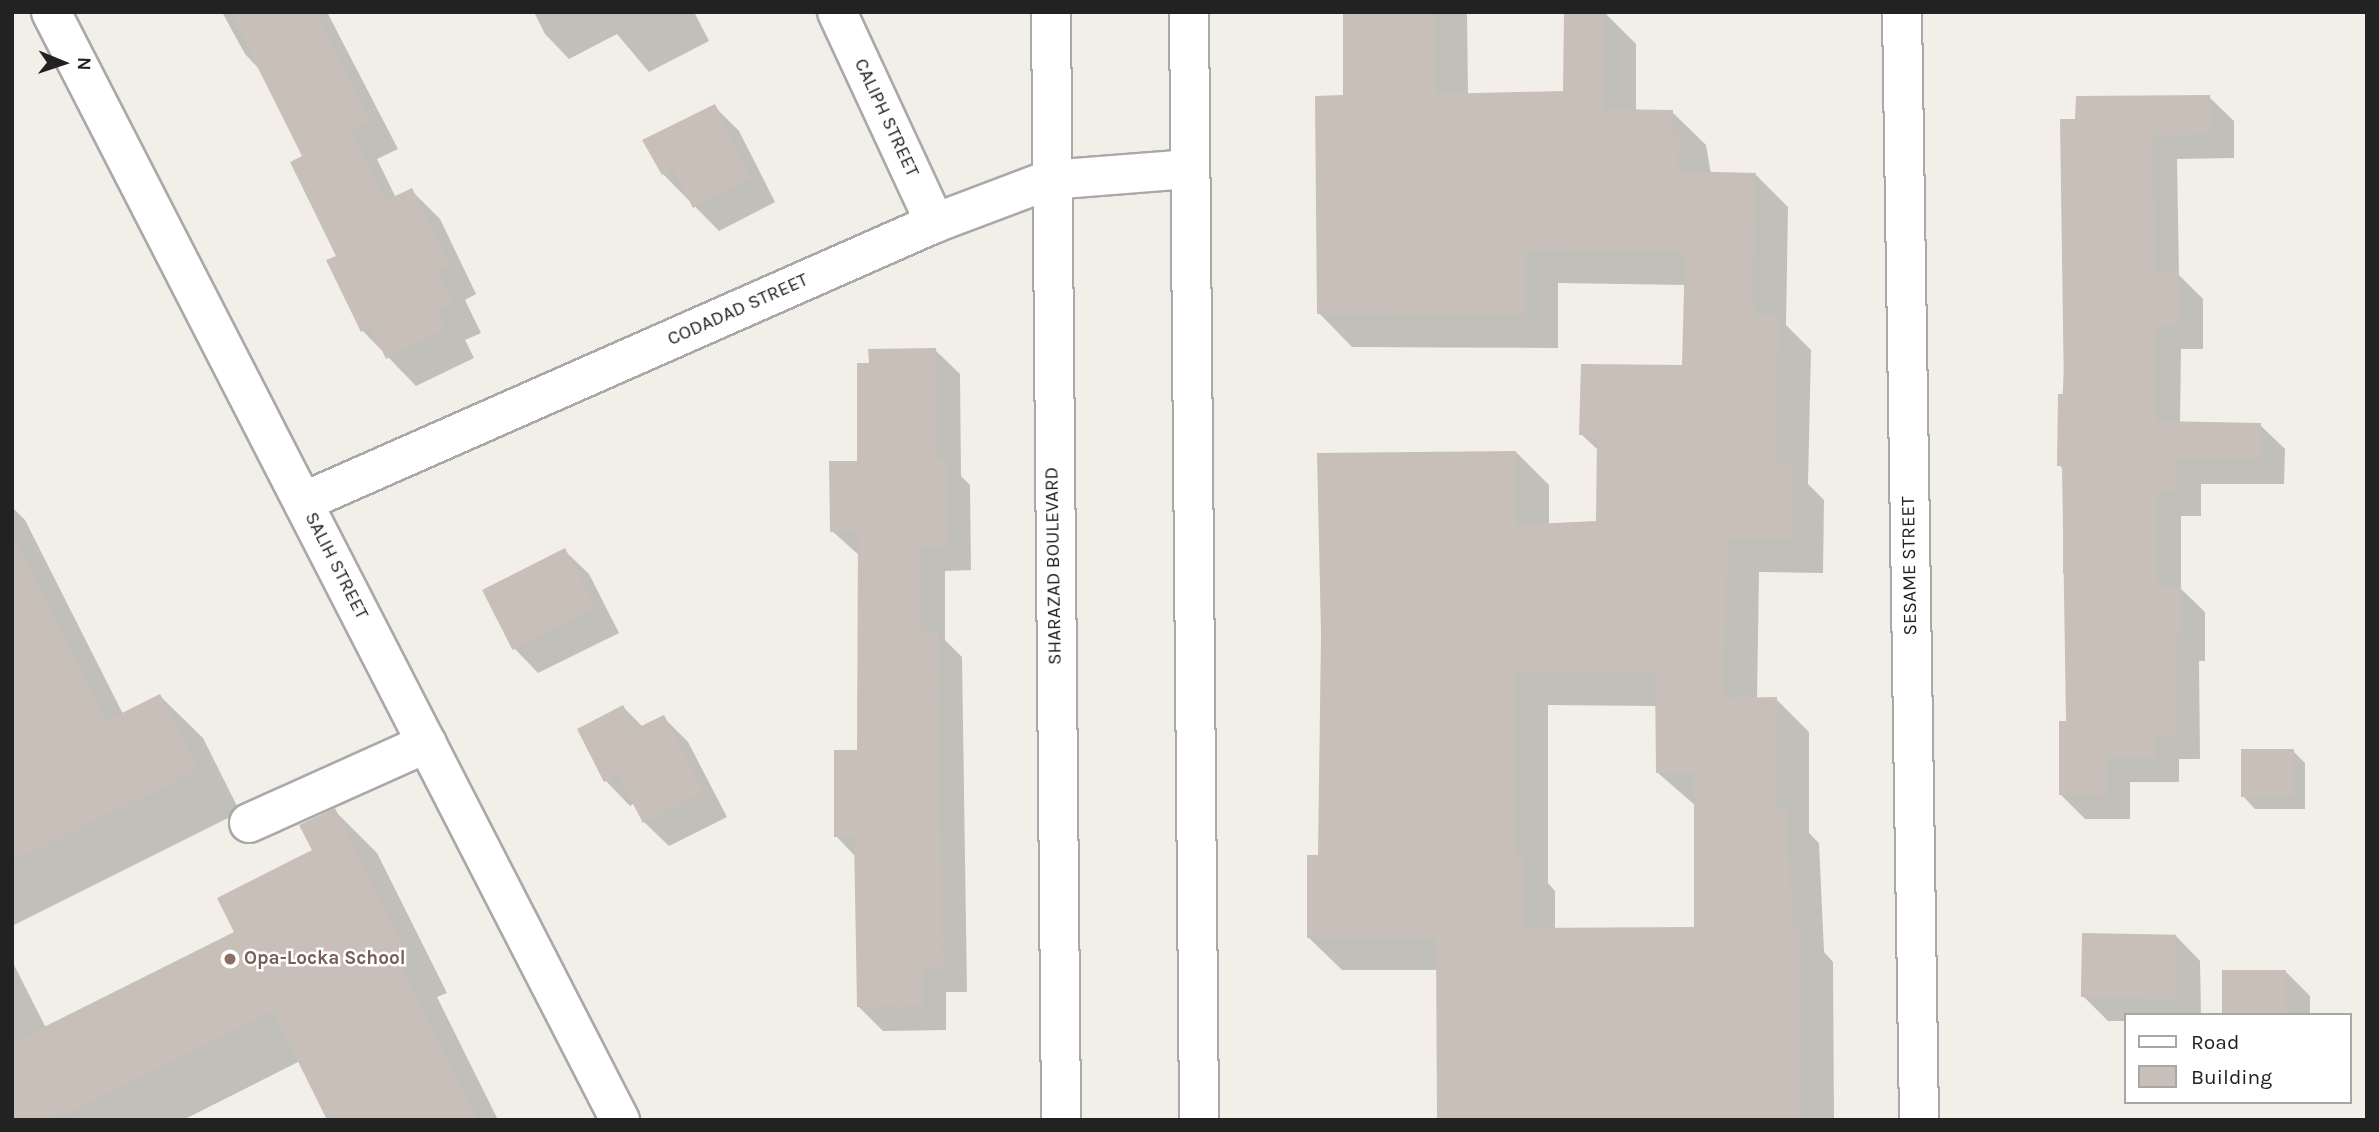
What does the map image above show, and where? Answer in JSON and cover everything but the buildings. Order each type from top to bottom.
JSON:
[{"type":"street","name":"SALIH STREET","points":[[51,12],[620,1120]]},
{"type":"street","name":"CALIPH STREET","points":[[837,12],[935,223]]},
{"type":"street","name":"SHARAZAD BOULEVARD","points":[[1051,12],[1049,180],[1061,1120]]},
{"type":"street","points":[[1189,12],[1188,169],[1199,1120]]},
{"type":"street","name":"SESAME STREET","points":[[1902,12],[1919,1120]]},
{"type":"street","name":"CODADAD STREET","points":[[303,502],[935,223],[1049,180],[1188,169]]},
{"type":"street","points":[[249,823],[427,743]]},
{"type":"place","name":"Opa-Locka School","points":[[230,959]]}]
